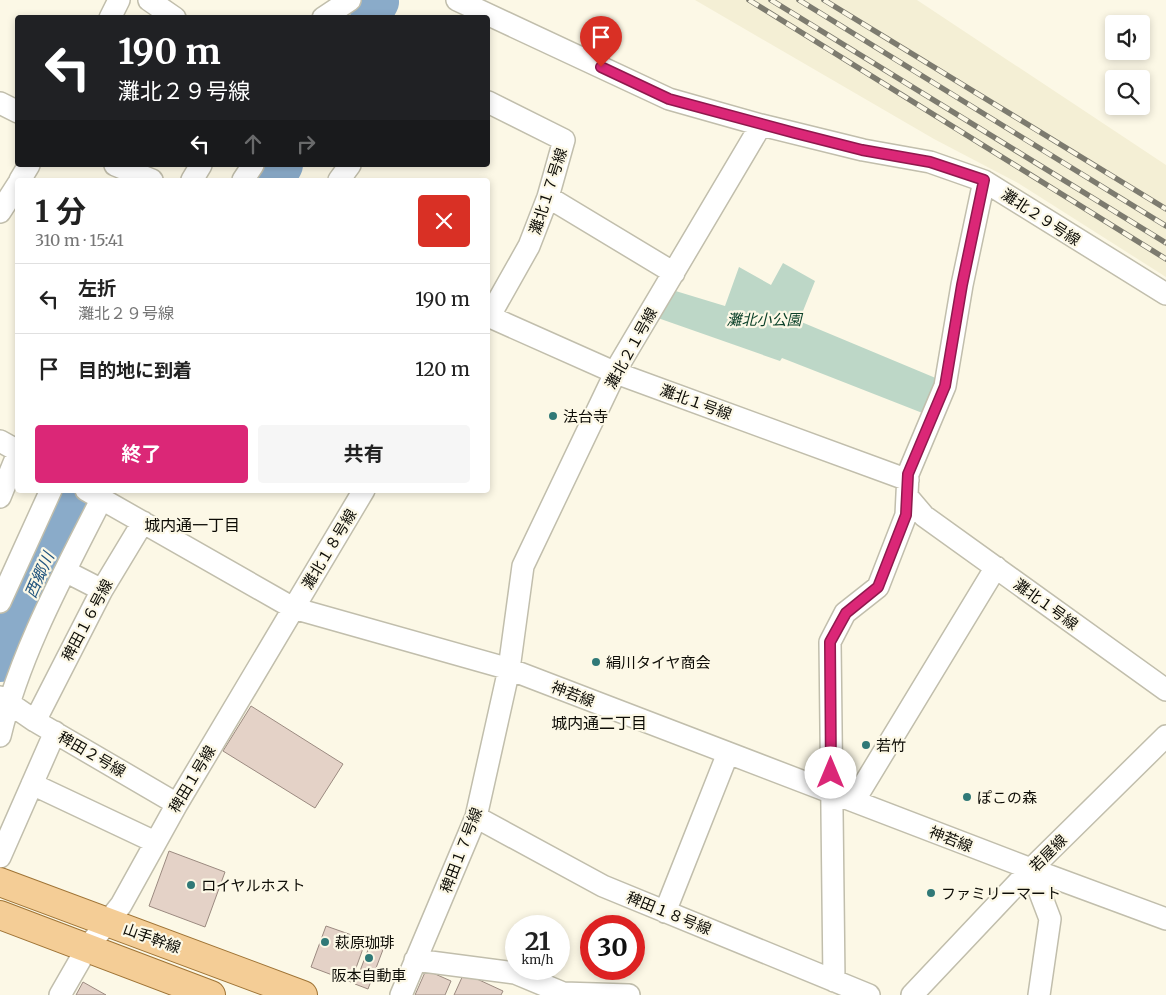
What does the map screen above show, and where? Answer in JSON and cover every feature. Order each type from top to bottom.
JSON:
[{"type":"main road","name":"山手幹線","points":[[0,882],[303,995]]},
{"type":"main road","points":[[0,915],[211,995]]},
{"type":"street","points":[[112,15],[119,0]]},
{"type":"street","points":[[149,0],[171,15]]},
{"type":"street","points":[[328,15],[351,0]]},
{"type":"street","points":[[344,15],[351,0]]},
{"type":"street","name":"灘北２９号線","points":[[460,7],[478,15]]},
{"type":"street","name":"灘北２９号線","points":[[490,20],[669,99],[761,125],[862,150],[930,162],[984,180],[1166,294]]},
{"type":"street","points":[[0,103],[15,110]]},
{"type":"street","name":"灘北１７号線","points":[[490,103],[564,140],[548,197],[529,246],[490,313]]},
{"type":"street","name":"灘北２１号線","points":[[509,669],[523,566],[616,373],[761,125]]},
{"type":"street","points":[[21,178],[28,167]]},
{"type":"street","points":[[121,167],[147,178]]},
{"type":"street","points":[[193,178],[200,167]]},
{"type":"street","points":[[245,178],[252,167]]},
{"type":"street","points":[[340,178],[349,167]]},
{"type":"street","points":[[834,981],[830,642],[846,613],[878,587],[906,515],[907,488],[945,386],[962,285],[984,180]]},
{"type":"street","points":[[0,212],[15,189]]},
{"type":"street","points":[[548,197],[674,273]]},
{"type":"street","name":"灘北１号線","points":[[490,317],[616,373],[907,488],[924,516],[1166,690]]},
{"type":"street","points":[[0,441],[15,450]]},
{"type":"street","points":[[0,497],[15,460]]},
{"type":"street","points":[[0,602],[50,493]]},
{"type":"street","name":"灘北１８号線","points":[[294,608],[362,493]]},
{"type":"street","points":[[0,736],[4,699],[65,571],[104,495]]},
{"type":"street","name":"神若線","points":[[104,495],[143,522],[294,608],[509,669],[1166,919]]},
{"type":"street","name":"稗田１６号線","points":[[35,721],[102,590],[143,522]]},
{"type":"street","points":[[854,801],[996,568]]},
{"type":"street","points":[[65,571],[102,590]]},
{"type":"street","name":"稗田１号線","points":[[60,995],[87,948],[121,905],[177,804],[294,608]]},
{"type":"street","name":"稗田１７号線","points":[[401,995],[476,817],[509,669]]},
{"type":"street","name":"稗田２号線","points":[[4,699],[35,721],[177,804]]},
{"type":"street","points":[[0,857],[55,732]]},
{"type":"street","name":"若屋線","points":[[912,995],[1031,869],[1166,736]]},
{"type":"street","points":[[666,912],[728,753]]},
{"type":"street","points":[[32,784],[155,842]]},
{"type":"street","name":"稗田１８号線","points":[[476,817],[604,886],[868,995]]},
{"type":"street","points":[[1031,869],[1050,919],[1039,995]]},
{"type":"street","points":[[415,960],[515,973],[562,993],[629,995]]},
{"type":"shaded area","points":[[695,0],[917,0],[1166,165],[1166,277],[1018,183],[934,139]]},
{"type":"green space","name":"灘北小公園","points":[[783,263],[815,281],[799,321],[938,379],[925,414],[782,358],[780,361],[655,317],[669,289],[725,306],[739,267],[771,285]]},
{"type":"building","points":[[251,706],[343,764],[315,808],[223,751]]},
{"type":"building","points":[[169,851],[225,872],[205,927],[149,906]]},
{"type":"building","points":[[326,926],[366,940],[351,982],[311,967]]},
{"type":"building","points":[[371,942],[384,947],[368,989],[355,984]]},
{"type":"building","points":[[426,970],[451,981],[445,995],[415,995]]},
{"type":"building","points":[[464,973],[503,991],[501,995],[454,995]]},
{"type":"building","points":[[83,982],[106,995],[76,995]]},
{"type":"waterway","name":"西郷川","points":[[372,15],[379,2]]},
{"type":"waterway","name":"西郷川","points":[[276,178],[282,167]]},
{"type":"waterway","name":"西郷川","points":[[0,662],[66,513],[79,493]]},
{"type":"railway","points":[[749,0],[1166,259]]},
{"type":"railway","points":[[771,0],[1166,243]]},
{"type":"railway","points":[[799,0],[1166,226]]},
{"type":"railway","points":[[824,0],[1166,209]]},
{"type":"place","name":"法台寺","points":[[553,416]]},
{"type":"place","name":"絹川タイヤ商会","points":[[596,662]]},
{"type":"place","name":"若竹","points":[[866,745]]},
{"type":"place","name":"ぽこの森","points":[[967,797]]},
{"type":"place","name":"ロイヤルホスト","points":[[191,885]]},
{"type":"place","name":"ファミリーマート","points":[[931,893]]},
{"type":"place","name":"萩原珈琲","points":[[325,942]]},
{"type":"place","name":"阪本自動車","points":[[369,958]]},
{"type":"district","name":"城内通一丁目","points":[[192,525]]},
{"type":"district","name":"城内通二丁目","points":[[599,723]]},
{"type":"route","points":[[601,67],[669,99],[761,125],[862,150],[930,162],[984,180],[962,285],[945,386],[908,474],[906,515],[878,587],[846,613],[830,642],[831,773]]}]
